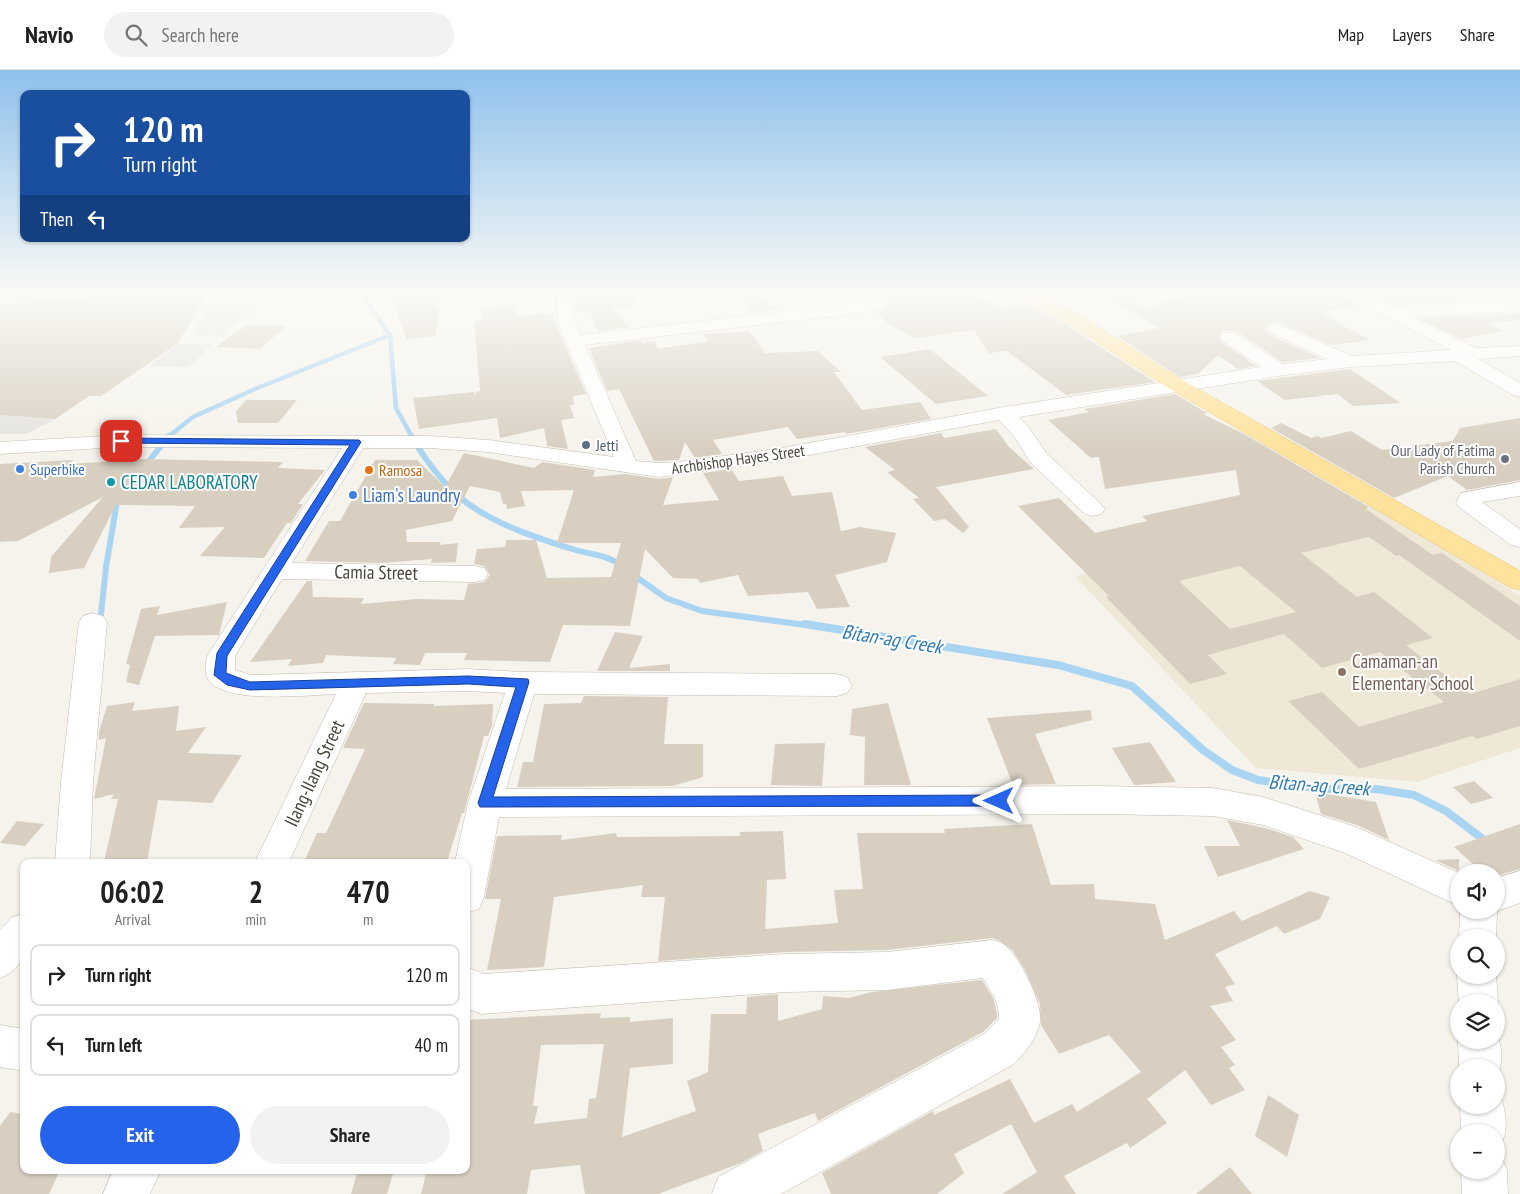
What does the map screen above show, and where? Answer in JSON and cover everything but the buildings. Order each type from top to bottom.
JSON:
[{"type":"main road","points":[[1115,345],[1177,385],[1520,582]]},
{"type":"street","points":[[576,345],[628,466]]},
{"type":"street","points":[[1242,345],[1278,370]]},
{"type":"street","points":[[1315,345],[1351,362]]},
{"type":"street","points":[[1450,345],[1520,391]]},
{"type":"street","name":"Archbishop Hayes Street","points":[[0,448],[146,441],[429,442],[488,446],[658,470],[700,466],[1004,413],[1278,370],[1351,362],[1520,351]]},
{"type":"street","points":[[1004,413],[1022,432],[1040,458],[1093,509]]},
{"type":"street","points":[[356,442],[221,656],[220,675],[232,682],[250,686],[468,680],[760,686],[837,685]]},
{"type":"street","points":[[1520,489],[1469,498],[1468,503],[1520,539]]},
{"type":"street","name":"Camia Street","points":[[276,571],[475,574]]},
{"type":"street","points":[[72,859],[76,782],[93,622]]},
{"type":"street","points":[[470,878],[485,803],[523,682]]},
{"type":"street","name":"Ilang-Ilang Street","points":[[273,859],[356,684]]},
{"type":"street","points":[[485,803],[1098,800],[1213,802],[1263,811],[1356,842],[1450,886]]},
{"type":"street","points":[[0,959],[20,935]]},
{"type":"street","points":[[470,988],[481,994],[786,973],[887,970],[1004,956],[1013,994],[1020,1012],[1018,1028],[999,1049],[735,1194]]},
{"type":"street","points":[[0,1046],[20,1049]]},
{"type":"street","points":[[126,1194],[136,1174]]},
{"type":"street","points":[[1484,1179],[1485,1194]]},
{"type":"shaded area","points":[[176,345],[211,345],[189,367],[150,366]]},
{"type":"shaded area","points":[[0,415],[55,419],[26,434],[0,434]]},
{"type":"shaded area","name":"Camaman-an Elementary School","points":[[1379,505],[1520,596],[1520,748],[1417,782],[1256,768],[1075,576]]},
{"type":"waterway","points":[[169,437],[193,417],[255,389],[364,345]]},
{"type":"waterway","name":"Bitan-ag Creek","points":[[391,345],[396,408],[412,437]]},
{"type":"waterway","name":"Bitan-ag Creek","points":[[411,436],[443,481],[467,503],[479,511],[531,535],[572,549],[605,557],[622,566]]},
{"type":"waterway","points":[[145,466],[169,437]]},
{"type":"waterway","points":[[100,624],[106,567],[117,502]]},
{"type":"waterway","name":"Bitan-ag Creek","points":[[632,574],[666,598],[702,611],[813,626]]},
{"type":"waterway","name":"Bitan-ag Creek","points":[[805,624],[1058,665],[1132,686],[1203,750],[1232,770],[1258,780],[1323,789],[1376,789],[1414,795],[1446,811],[1488,843]]},
{"type":"place","name":"Jetti","points":[[586,445]]},
{"type":"place","name":"Our Lady of Fatima Parish Church","points":[[1505,459]]},
{"type":"place","name":"Superbike","points":[[20,469]]},
{"type":"place","name":"Ramosa","points":[[369,470]]},
{"type":"place","name":"CEDAR LABORATORY","points":[[111,482]]},
{"type":"place","name":"Liam's Laundry","points":[[353,495]]},
{"type":"place","name":"Camaman-an Elementary School","points":[[1342,672]]},
{"type":"route","points":[[121,441],[356,442],[221,656],[220,675],[232,682],[250,686],[468,680],[523,682],[485,803],[999,801]]}]
